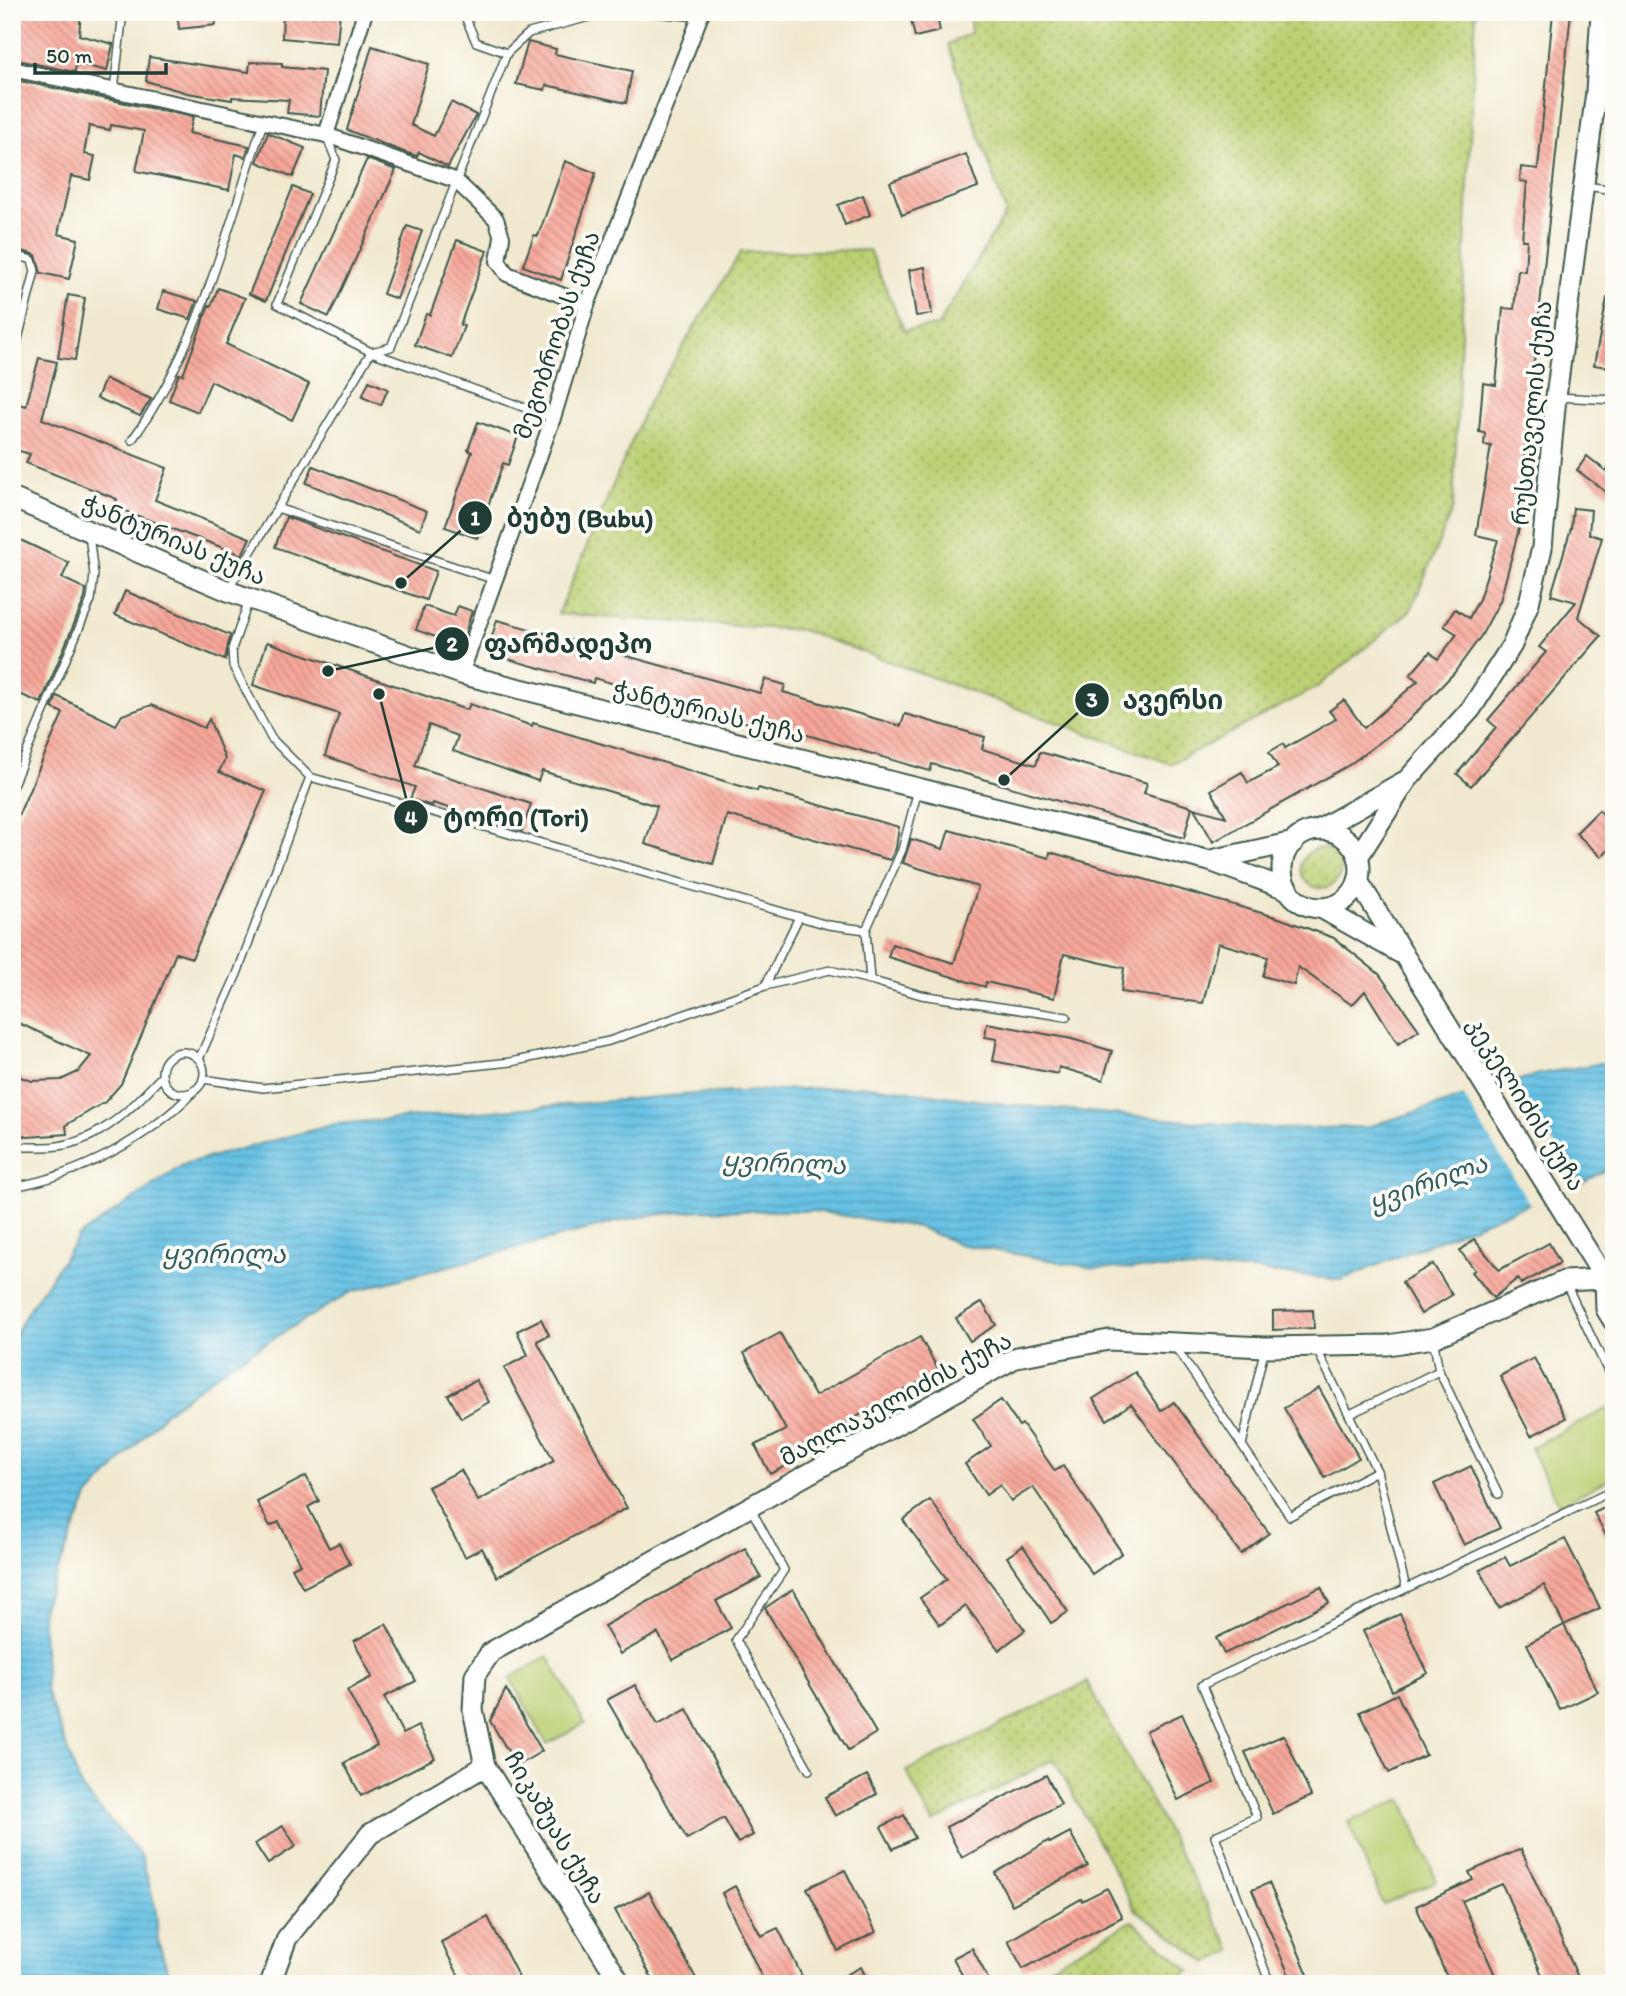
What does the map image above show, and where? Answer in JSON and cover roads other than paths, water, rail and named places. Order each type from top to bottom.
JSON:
[{"type":"street","points":[[326,135],[365,12]]},
{"type":"street","name":"რუსთაველის ქუჩა","points":[[1358,857],[1407,780],[1471,709],[1512,645],[1521,624],[1542,548],[1556,397],[1585,186],[1605,92],[1601,12]]},
{"type":"street","name":"მეგობრობას ქუჩა","points":[[461,674],[553,418],[587,305],[702,15]]},
{"type":"street","points":[[12,69],[326,135],[455,180],[496,219],[502,237],[498,261],[507,274],[587,305]]},
{"type":"street","name":"ჭანტურიას ქუჩა","points":[[12,498],[228,591],[461,674],[1210,861],[1289,890]]},
{"type":"street","name":"რუსთაველის ქუჩა","points":[[1318,830],[1407,780]]},
{"type":"street","points":[[1318,830],[1332,832],[1346,839],[1358,857],[1358,881],[1340,903],[1321,908],[1303,903],[1289,890],[1283,870],[1287,850],[1294,842],[1318,830]]},
{"type":"street","name":"ჭანტურიას ქუჩა","points":[[1210,861],[1294,842]]},
{"type":"street","name":"კეკელიძის ქუჩა","points":[[1358,881],[1566,1214],[1611,1279],[1606,1309],[1614,1322]]},
{"type":"street","name":"კეკელიძის ქუჩა","points":[[1321,908],[1404,955]]},
{"type":"street","name":"მაღლაკელიძის ქუჩა","points":[[491,1652],[1017,1357],[1109,1340],[1265,1347],[1388,1345],[1433,1338],[1564,1281],[1611,1279]]},
{"type":"street","name":"ჩიკაშუას ქუჩა","points":[[491,1652],[475,1675],[473,1710],[485,1766],[621,1984]]},
{"type":"street","points":[[270,1984],[288,1938],[370,1833],[485,1766]]},
{"type":"lane","points":[[114,90],[122,12]]},
{"type":"lane","points":[[463,12],[476,42],[507,53]]},
{"type":"lane","points":[[228,591],[370,352],[391,347],[507,53],[529,33],[608,12]]},
{"type":"lane","points":[[639,12],[702,15]]},
{"type":"lane","points":[[132,440],[158,405],[196,318],[263,122]]},
{"type":"lane","points":[[326,135],[336,160],[277,304],[370,352],[553,418]]},
{"type":"lane","points":[[1585,186],[1614,190]]},
{"type":"lane","points":[[12,254],[32,260],[35,271],[12,363]]},
{"type":"lane","points":[[1556,397],[1614,400]]},
{"type":"lane","points":[[277,508],[495,580]]},
{"type":"lane","points":[[12,787],[91,600],[94,575],[88,531]]},
{"type":"lane","points":[[249,599],[232,649],[233,666],[271,738],[310,778],[846,930],[866,930]]},
{"type":"lane","points":[[12,1187],[102,1156],[156,1125],[195,1090],[203,1079],[199,1059],[237,974],[310,778]]},
{"type":"lane","points":[[870,980],[866,930],[902,850],[918,790]]},
{"type":"lane","points":[[765,986],[799,916]]},
{"type":"lane","points":[[203,1079],[263,1088],[511,1062],[609,1041],[765,986],[830,970],[921,995],[1067,1017]]},
{"type":"lane","points":[[195,1090],[177,1093],[164,1083],[162,1076],[165,1062],[176,1054],[187,1053],[199,1059]]},
{"type":"lane","points":[[12,1144],[52,1148],[89,1138],[120,1119],[162,1076]]},
{"type":"lane","points":[[1564,1281],[1614,1384]]},
{"type":"lane","points":[[1433,1338],[1439,1371],[1498,1494]]},
{"type":"lane","points":[[1173,1343],[1290,1516],[1377,1471]]},
{"type":"lane","points":[[1315,1346],[1377,1471],[1406,1588]]},
{"type":"lane","points":[[1242,1445],[1265,1347]]},
{"type":"lane","points":[[1350,1413],[1439,1371]]},
{"type":"lane","points":[[1270,1984],[1215,1836],[1257,1817],[1202,1685],[1614,1490]]},
{"type":"lane","points":[[749,1507],[784,1570],[736,1640],[809,1770]]},
{"type":"water","name":"ყვირილა","points":[[1614,1061],[1614,1166],[1585,1181],[1341,1280],[1252,1270],[1094,1268],[959,1244],[918,1227],[813,1211],[699,1210],[631,1218],[351,1292],[231,1364],[166,1412],[88,1497],[42,1609],[46,1690],[82,1789],[141,1855],[156,1910],[158,1941],[172,1984],[12,1984],[12,1341],[26,1314],[79,1236],[184,1164],[335,1124],[693,1094],[870,1086],[1013,1105],[1276,1129],[1367,1127],[1539,1074]]},
{"type":"place","name":"ბუბუ (Bubu)","points":[[401,583]]},
{"type":"place","name":"ფარმადეპო","points":[[328,671]]},
{"type":"place","name":"ტორი (Tori)","points":[[379,694]]},
{"type":"place","name":"ავერსი","points":[[1004,780]]}]
